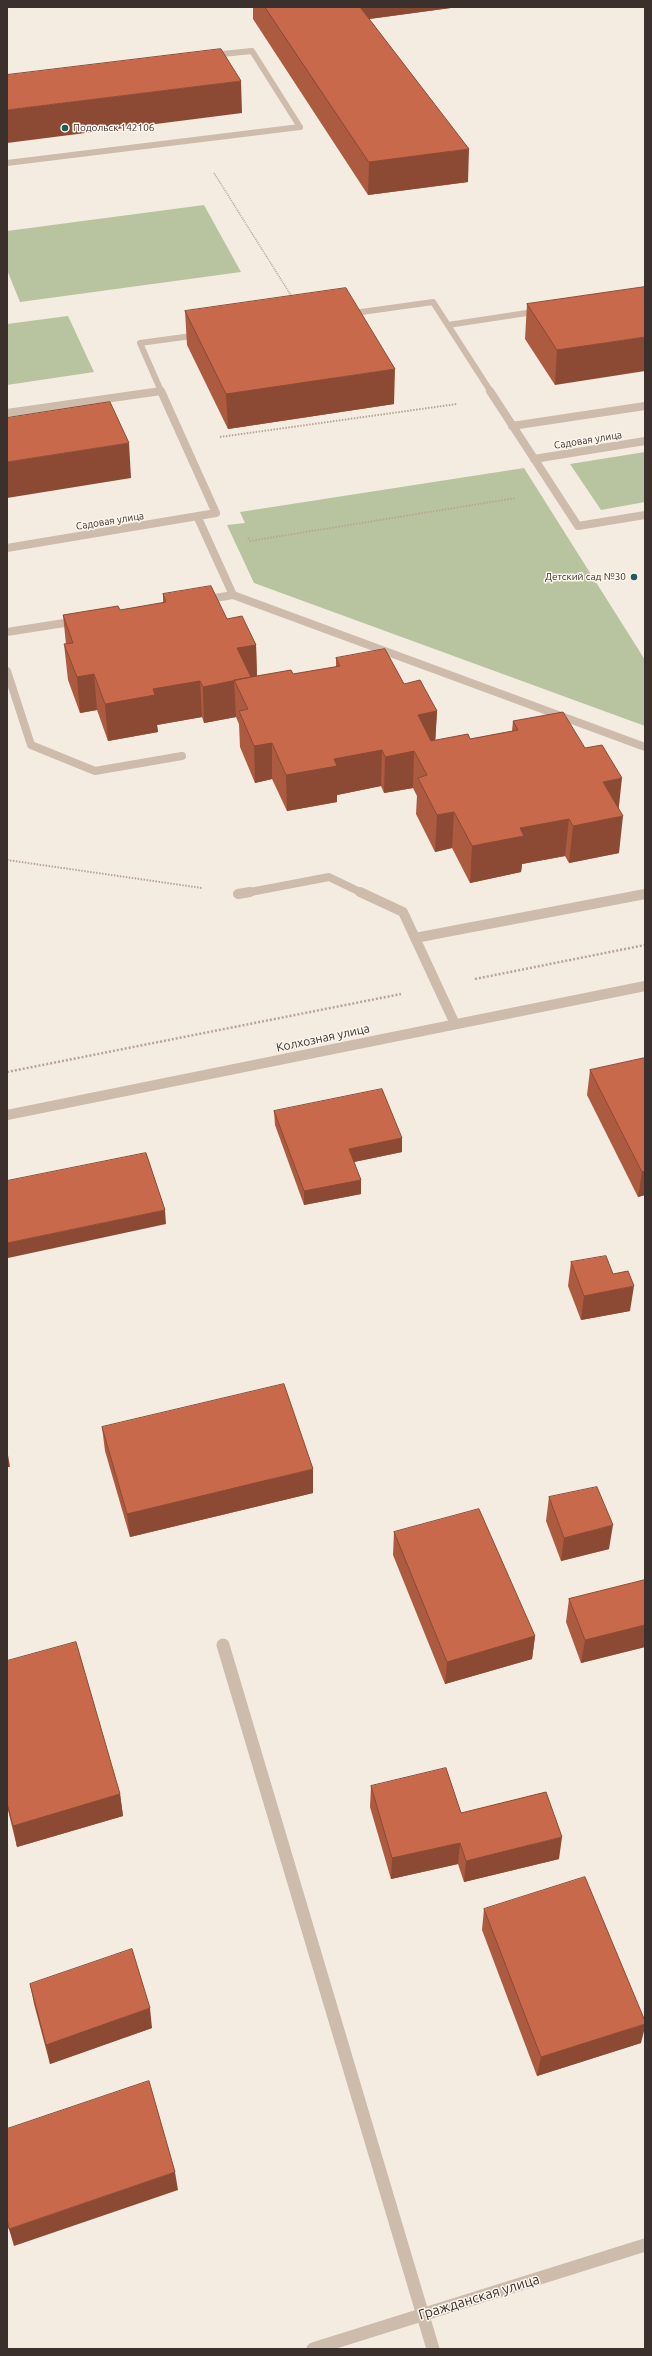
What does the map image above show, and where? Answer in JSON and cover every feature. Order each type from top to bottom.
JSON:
[{"type":"street","points":[[7,163],[300,127],[252,51],[204,56]]},
{"type":"street","points":[[307,320],[434,302],[512,426],[578,526],[645,515]]},
{"type":"street","points":[[448,324],[550,309]]},
{"type":"street","points":[[7,413],[161,391],[140,343],[208,334]]},
{"type":"street","name":"Садовая улица","points":[[7,548],[198,518],[216,513],[161,391]]},
{"type":"street","points":[[512,426],[645,406]]},
{"type":"street","name":"Садовая улица","points":[[534,459],[645,442]]},
{"type":"street","points":[[198,518],[233,595]]},
{"type":"street","points":[[194,602],[233,595],[645,747]]},
{"type":"street","points":[[7,632],[85,620]]},
{"type":"street","points":[[7,671],[31,745],[95,771],[182,756]]},
{"type":"street","points":[[238,894],[329,877],[403,912],[455,1024]]},
{"type":"street","points":[[415,938],[645,894]]},
{"type":"street","name":"Колхозная улица","points":[[7,1116],[645,986]]},
{"type":"street","points":[[223,1645],[433,2349]]},
{"type":"street","name":"Гражданская улица","points":[[314,2349],[645,2245]]},
{"type":"path","points":[[211,167],[307,320]]},
{"type":"path","points":[[214,438],[463,403]]},
{"type":"path","points":[[246,535],[250,541],[555,492]]},
{"type":"path","points":[[7,860],[238,894]]},
{"type":"path","points":[[7,1072],[645,945]]},
{"type":"green space","points":[[204,205],[241,272],[20,302],[7,270],[7,231]]},
{"type":"green space","points":[[68,316],[94,372],[7,385],[7,324]]},
{"type":"green space","points":[[645,452],[645,502],[601,510],[570,464]]},
{"type":"green space","points":[[524,468],[645,660],[645,726],[254,583],[227,525],[245,523],[240,512]]},
{"type":"building","points":[[265,7],[360,7],[469,149],[369,162]]},
{"type":"building","points":[[221,49],[241,81],[7,110],[7,75]]},
{"type":"building","points":[[645,287],[645,337],[557,350],[527,304]]},
{"type":"building","points":[[346,288],[395,369],[226,394],[185,311]]},
{"type":"building","points":[[110,402],[129,443],[7,462],[7,418]]},
{"type":"building","points":[[211,586],[227,619],[242,616],[256,645],[237,648],[251,677],[203,687],[200,681],[153,689],[155,695],[105,704],[94,674],[77,677],[64,644],[73,643],[63,615],[118,606],[120,610],[166,602],[163,594]]},
{"type":"building","points":[[385,649],[404,684],[420,680],[437,711],[418,715],[431,741],[468,734],[470,739],[518,730],[513,721],[563,712],[585,748],[602,745],[622,778],[603,782],[623,816],[573,826],[569,819],[520,828],[524,836],[472,846],[454,812],[437,815],[418,778],[427,775],[414,751],[385,757],[382,750],[334,759],[337,766],[286,775],[272,743],[254,746],[239,711],[248,709],[234,680],[291,670],[293,674],[340,666],[336,658]]},
{"type":"building","points":[[645,1058],[645,1171],[642,1172],[590,1070]]},
{"type":"building","points":[[382,1089],[402,1138],[349,1149],[361,1180],[304,1191],[274,1111]]},
{"type":"building","points":[[146,1153],[165,1210],[7,1243],[7,1181]]},
{"type":"building","points":[[606,1256],[613,1274],[628,1271],[634,1286],[584,1296],[571,1262]]},
{"type":"building","points":[[284,1384],[313,1469],[127,1514],[102,1427]]},
{"type":"building","points":[[597,1487],[613,1525],[564,1538],[549,1497]]},
{"type":"building","points":[[479,1509],[535,1636],[447,1662],[394,1532]]},
{"type":"building","points":[[645,1580],[645,1625],[585,1640],[569,1599]]},
{"type":"building","points":[[76,1642],[120,1794],[13,1826],[7,1803],[7,1661]]},
{"type":"building","points":[[446,1768],[461,1813],[546,1792],[562,1837],[466,1861],[460,1843],[392,1858],[371,1786]]},
{"type":"building","points":[[585,1877],[645,2024],[541,2057],[484,1909]]},
{"type":"building","points":[[132,1949],[150,2008],[46,2045],[30,1984]]},
{"type":"building","points":[[149,2081],[175,2172],[9,2229],[7,2219],[7,2129]]},
{"type":"place","name":"Подольск 142106","points":[[65,128]]},
{"type":"place","name":"Детский сад №30","points":[[634,577]]}]
